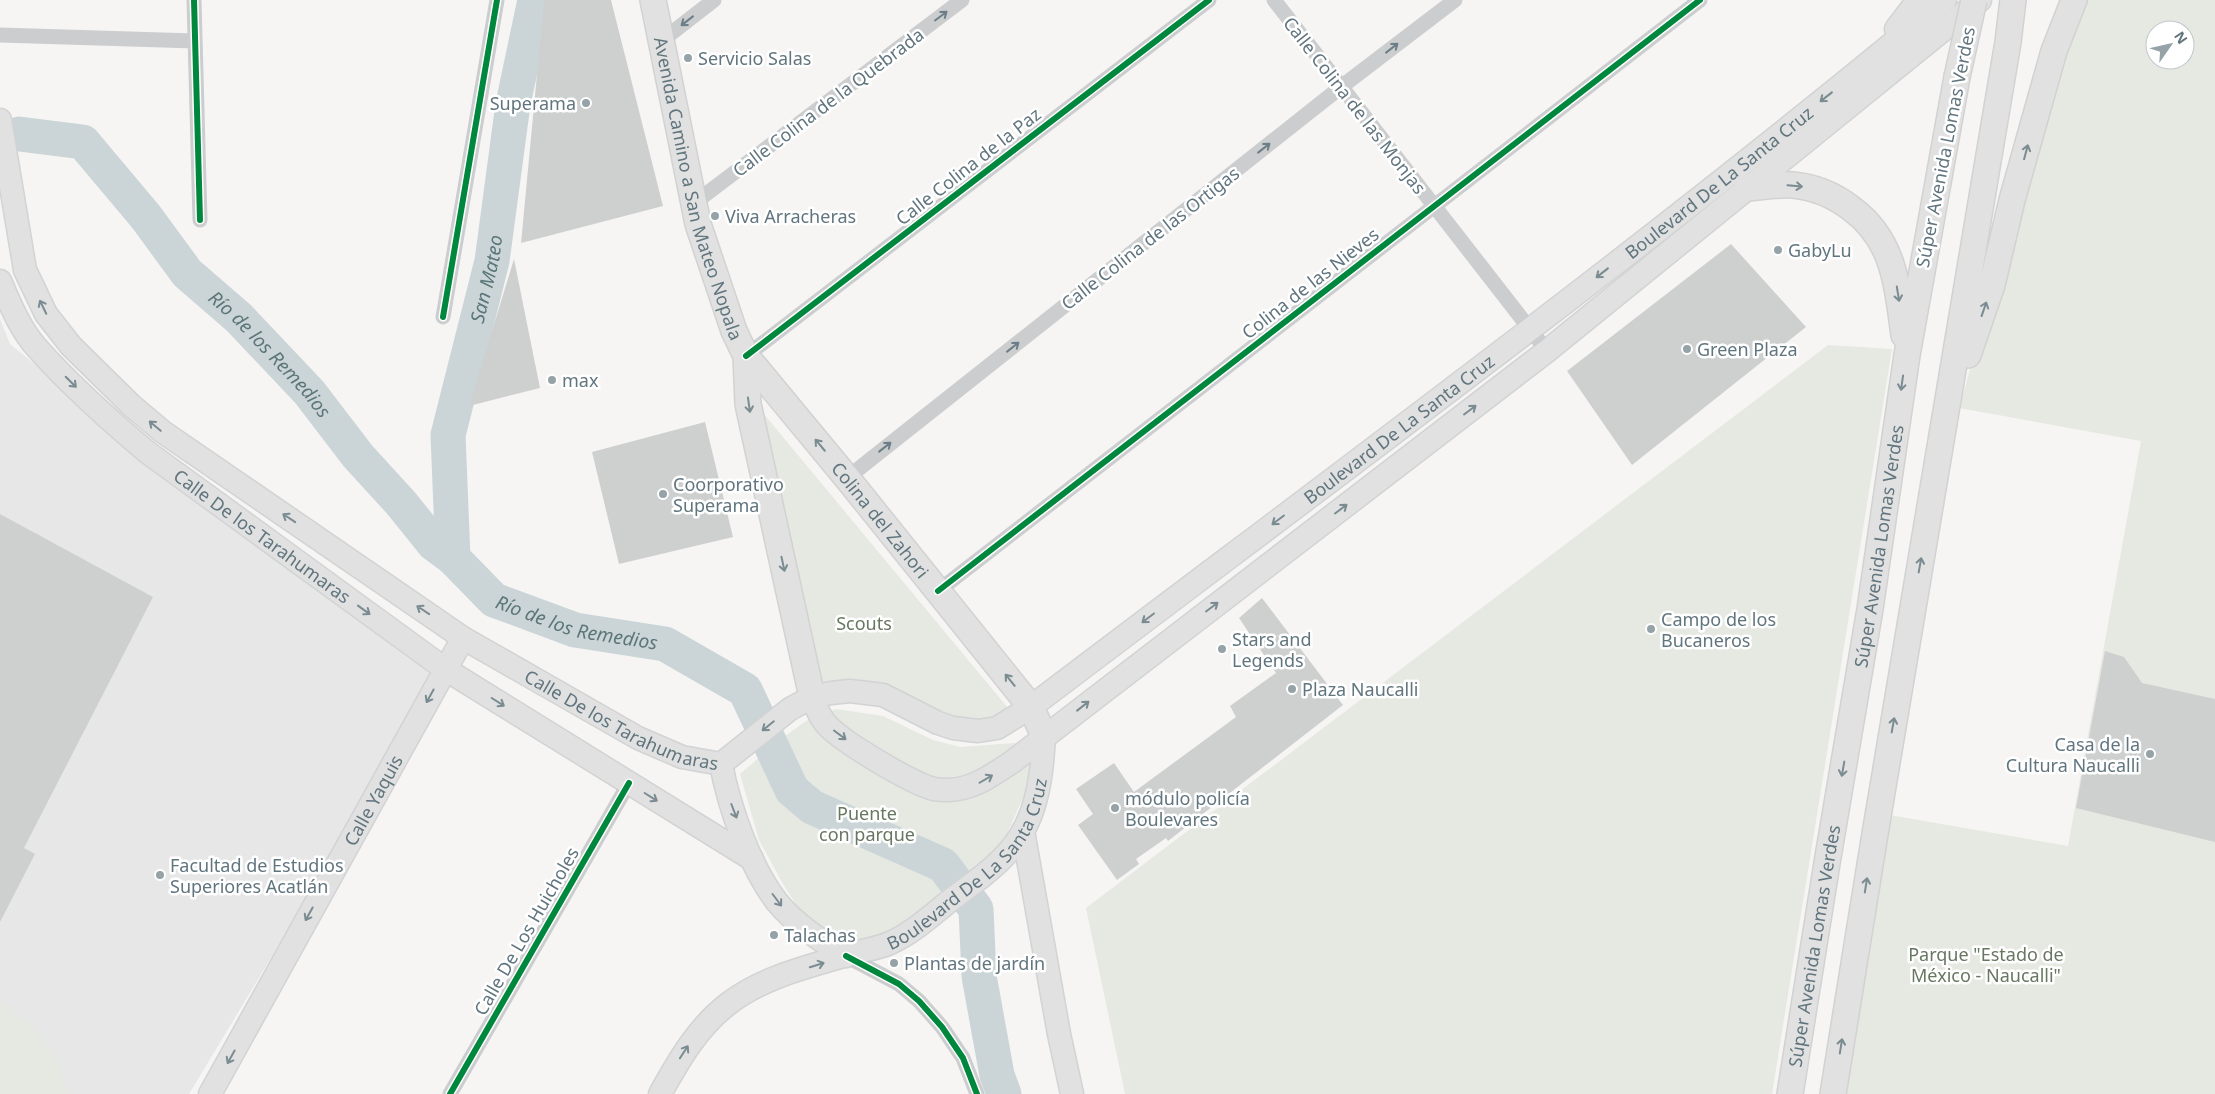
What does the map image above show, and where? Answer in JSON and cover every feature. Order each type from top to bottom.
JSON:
[{"type":"main road","name":"Avenida Camino a San Mateo Nopala","points":[[654,0],[660,42],[694,204],[734,331],[746,356],[748,404],[812,697]]},
{"type":"main road","points":[[1856,74],[1902,24],[1918,0]]},
{"type":"main road","name":"Boulevard De La Santa Cruz","points":[[721,764],[790,709],[812,697],[850,691],[883,695],[938,723],[954,728],[978,731],[998,728],[1031,707],[1530,329],[1856,74],[1945,0]]},
{"type":"main road","name":"Súper Avenida Lomas Verdes","points":[[1790,1094],[1870,609],[1907,355],[1957,77],[1974,0]]},
{"type":"main road","name":"Boulevard De La Santa Cruz","points":[[812,697],[827,725],[840,736],[892,768],[934,789],[950,790],[973,786],[1012,762],[1547,351],[1980,0]]},
{"type":"main road","points":[[1833,1094],[2008,42],[2013,0]]},
{"type":"main road","points":[[1947,403],[1967,359],[1992,285],[2040,100],[2065,19],[2074,0]]},
{"type":"main road","name":"Calle De los Tarahumaras","points":[[0,121],[25,270],[46,314],[71,346],[131,405],[163,432],[462,638],[638,738],[682,757],[721,764],[727,793],[752,859]]},
{"type":"main road","points":[[1747,188],[1791,185],[1816,189],[1839,199],[1873,227],[1884,244],[1893,270],[1907,355]]},
{"type":"main road","name":"Calle De los Tarahumaras","points":[[0,280],[14,313],[36,347],[113,423],[147,452],[445,669],[752,859]]},
{"type":"main road","name":"Colina del Zahori","points":[[746,356],[847,478],[1031,707],[1044,736]]},
{"type":"main road","name":"Calle Yaquis","points":[[210,1094],[462,638]]},
{"type":"main road","name":"Boulevard De La Santa Cruz","points":[[660,1094],[685,1050],[704,1026],[728,1004],[757,986],[786,974],[891,943],[926,920],[987,872],[1010,851],[1023,831],[1036,797],[1043,767],[1044,736]]},
{"type":"main road","points":[[1023,831],[1059,1034],[1072,1094]]},
{"type":"main road","points":[[752,859],[777,901],[796,922],[846,956]]},
{"type":"street","points":[[194,0],[200,220]]},
{"type":"street","points":[[442,317],[497,0]]},
{"type":"street","points":[[660,42],[714,0]]},
{"type":"street","name":"Calle Colina de la Quebrada","points":[[694,204],[962,0]]},
{"type":"street","name":"Calle Colina de la Paz","points":[[746,356],[1209,0]]},
{"type":"street","name":"Calle Colina de las Monjas","points":[[1274,0],[1547,351]]},
{"type":"street","name":"Calle Colina de las Ortigas","points":[[847,478],[1455,0]]},
{"type":"street","name":"Colina de las Nieves","points":[[938,591],[1700,0]]},
{"type":"street","points":[[0,36],[195,41]]},
{"type":"street","name":"Calle De Los Huicholes","points":[[450,1094],[629,783]]},
{"type":"street","points":[[846,956],[899,984],[920,1001],[963,1058],[977,1094]]},
{"type":"shaded area","name":"Facultad de Estudios Superiores Acatlán","points":[[0,319],[10,344],[47,374],[445,669],[189,1094],[0,1094]]},
{"type":"green space","name":"Parque \"Estado de México - Naucalli\"","points":[[2087,0],[2215,0],[2215,1094],[1833,1094],[1878,813],[2068,846],[2141,441],[1959,408],[2069,23]]},
{"type":"green space","name":"Campo de los Bucaneros","points":[[1828,345],[1892,349],[1772,1094],[1125,1094],[1086,908]]},
{"type":"green space","name":"Scouts","points":[[758,407],[1008,708],[981,722],[953,718],[902,693],[860,680],[819,682]]},
{"type":"green space","name":"Puente con parque","points":[[836,709],[883,716],[933,740],[961,747],[1014,743],[1035,747],[1032,777],[1000,850],[887,936],[865,943],[843,943],[805,919],[759,840],[740,774],[777,742],[806,721]]},
{"type":"green space","points":[[0,1000],[34,1028],[59,1065],[67,1094],[0,1094]]},
{"type":"building","name":"Superama","points":[[544,0],[611,0],[663,206],[521,243]]},
{"type":"building","name":"Green Plaza","points":[[1731,244],[1806,327],[1632,465],[1567,371]]},
{"type":"building","points":[[514,259],[540,388],[469,406]]},
{"type":"building","name":"Coorporativo Superama","points":[[705,422],[733,537],[619,564],[592,452]]},
{"type":"building","points":[[0,514],[153,597],[24,848],[35,854],[0,922]]},
{"type":"building","points":[[1262,598],[1343,705],[1168,841],[1166,838],[1136,859],[1139,864],[1117,880],[1078,825],[1093,814],[1076,789],[1114,763],[1134,792],[1236,717],[1230,706],[1276,673],[1239,618]]},
{"type":"building","name":"Casa de la Cultura Naucalli","points":[[2105,651],[2124,657],[2142,683],[2215,699],[2215,842],[2076,808]]},
{"type":"waterway","name":"San Mateo","points":[[453,558],[448,435],[492,261],[513,104],[535,0]]},
{"type":"waterway","name":"Río de los Remedios","points":[[19,134],[83,142],[146,217],[187,273],[239,318],[309,392],[358,456],[401,503],[434,544],[453,558],[494,600],[575,630],[665,644],[745,690],[792,790],[812,807],[943,865],[976,909],[979,976],[997,1075],[1004,1094]]},
{"type":"cycle path","points":[[194,0],[200,220]]},
{"type":"cycle path","points":[[443,317],[497,0]]},
{"type":"cycle path","points":[[746,356],[1209,0]]},
{"type":"cycle path","points":[[938,591],[1700,0]]},
{"type":"cycle path","points":[[450,1094],[629,783]]},
{"type":"cycle path","points":[[846,956],[899,984],[919,1001],[942,1027],[963,1058],[977,1094]]},
{"type":"place","name":"Servicio Salas","points":[[688,58]]},
{"type":"place","name":"Superama","points":[[586,103]]},
{"type":"place","name":"Viva Arracheras","points":[[715,216]]},
{"type":"place","name":"GabyLu","points":[[1778,250]]},
{"type":"place","name":"Green Plaza","points":[[1687,349]]},
{"type":"place","name":"max","points":[[552,380]]},
{"type":"place","name":"Coorporativo Superama","points":[[663,494]]},
{"type":"place","name":"Campo de los Bucaneros","points":[[1651,629]]},
{"type":"place","name":"Stars and Legends","points":[[1222,649]]},
{"type":"place","name":"Plaza Naucalli","points":[[1292,689]]},
{"type":"place","name":"Casa de la Cultura Naucalli","points":[[2150,754]]},
{"type":"place","name":"módulo policía Boulevares","points":[[1115,808]]},
{"type":"place","name":"Facultad de Estudios Superiores Acatlán","points":[[160,875]]},
{"type":"place","name":"Talachas","points":[[774,935]]},
{"type":"place","name":"Plantas de jardín","points":[[894,963]]}]
